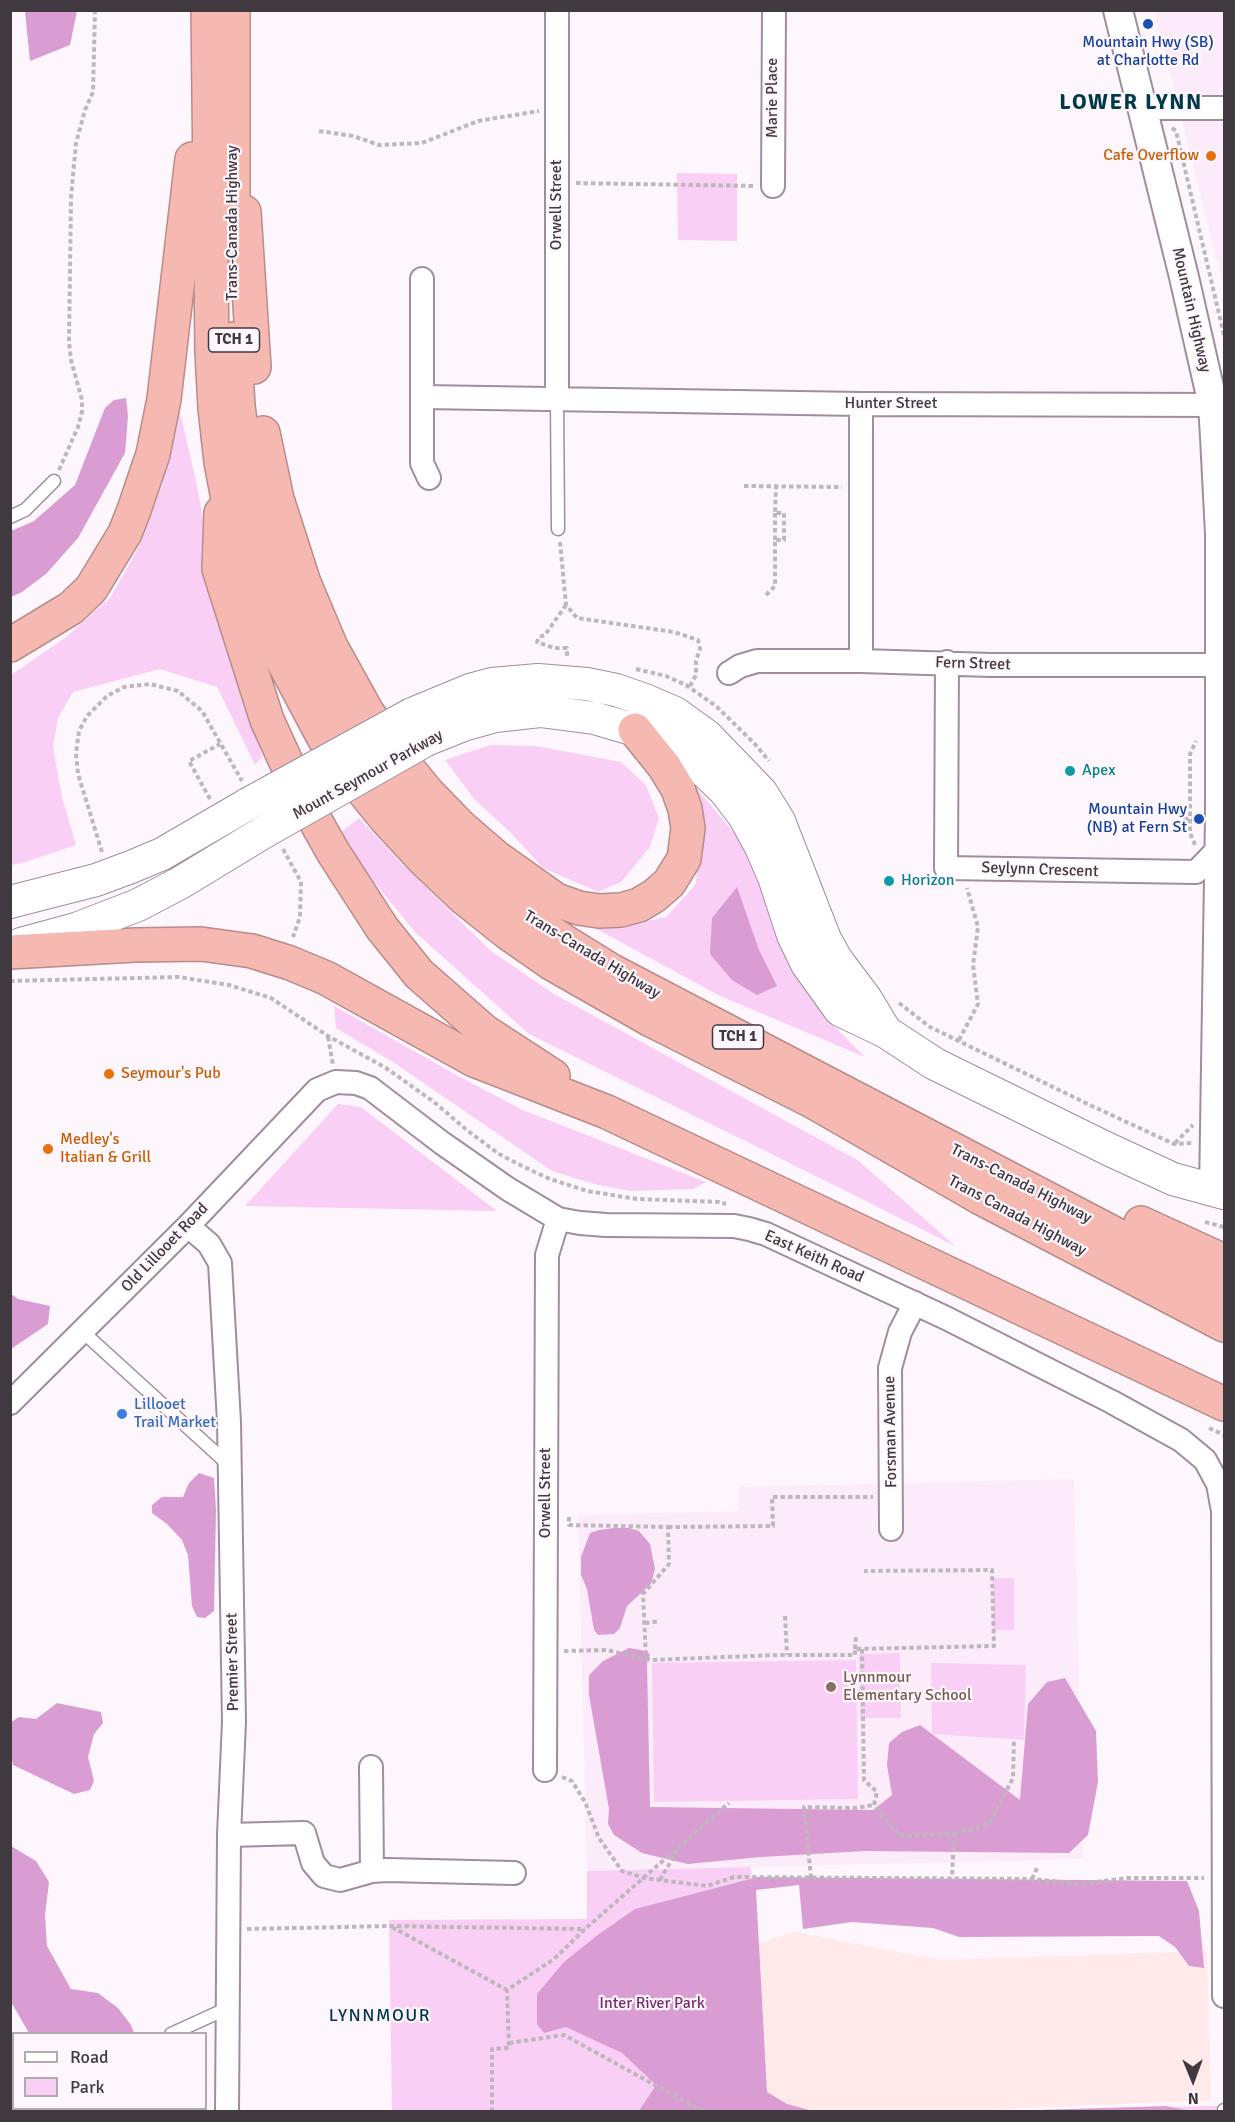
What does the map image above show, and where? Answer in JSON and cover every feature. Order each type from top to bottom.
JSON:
[{"type":"highway","name":"Trans-Canada Highway","points":[[221,18],[212,352],[215,408],[231,515],[246,566],[274,644],[297,690],[324,738],[352,777],[386,819],[464,898],[551,963],[651,1020],[812,1101]]},
{"type":"highway","name":"Trans-Canada Highway","points":[[221,18],[238,406],[255,510],[283,600],[302,645],[335,707],[371,762],[442,843],[480,879],[522,913],[565,942],[612,971],[1224,1291]]},
{"type":"highway","points":[[10,645],[71,608],[91,589],[125,533],[145,482],[164,399],[221,18]]},
{"type":"highway","points":[[221,18],[253,360],[267,453],[277,499],[304,583],[331,647],[352,688],[401,760],[427,792],[460,826],[536,888],[556,900],[579,908],[599,911],[621,910],[639,905],[654,896],[669,883],[679,870],[687,849],[688,828],[685,808],[678,789],[664,766],[635,730]]},
{"type":"highway","points":[[223,472],[219,569],[267,720],[302,798],[333,852],[382,928],[419,974],[484,1031],[607,1112]]},
{"type":"highway","points":[[10,952],[157,944],[201,944],[252,951],[290,963],[327,978],[474,1060],[607,1112],[1215,1415]]},
{"type":"highway","name":"Trans Canada Highway","points":[[812,1101],[979,1197],[1224,1324]]},
{"type":"highway","points":[[867,1105],[1224,1261]]},
{"type":"main road","name":"Mount Seymour Parkway","points":[[10,947],[76,929],[138,904],[271,837],[470,690],[492,684],[538,680],[587,684],[616,690],[675,713],[707,736],[761,792],[779,821],[825,939],[886,1032]]},
{"type":"main road","name":"Mount Seymour Parkway","points":[[10,902],[96,880],[162,854],[246,794],[419,727],[466,724],[495,716],[540,711],[594,718],[635,730],[679,753],[699,767],[725,791],[744,816],[760,845],[774,877],[793,935],[807,964],[840,1010],[886,1032]]},
{"type":"main road","points":[[886,1032],[935,1064],[1108,1149],[1173,1179],[1219,1192]]},
{"type":"street","name":"Orwell Street","points":[[557,10],[557,400]]},
{"type":"street","name":"Marie Place","points":[[773,186],[774,10]]},
{"type":"street","name":"Mountain Highway","points":[[1118,10],[1184,277],[1219,405],[1219,1192]]},
{"type":"street","points":[[1141,108],[1224,108]]},
{"type":"street","points":[[422,279],[422,464],[429,478]]},
{"type":"street","name":"Hunter Street","points":[[423,397],[861,404],[1219,405]]},
{"type":"street","points":[[861,404],[861,661]]},
{"type":"street","name":"Fern Street","points":[[729,673],[740,666],[757,661],[947,662],[991,665],[1219,665]]},
{"type":"street","name":"Seylynn Crescent","points":[[947,662],[946,868],[1196,872]]},
{"type":"street","points":[[1218,897],[1196,872],[1219,848]]},
{"type":"street","name":"East Keith Road","points":[[326,1086],[356,1083],[370,1088],[442,1143],[508,1189],[558,1219],[606,1225],[734,1226],[766,1234],[915,1303],[1112,1402],[1181,1440],[1205,1460],[1218,1484],[1223,1511],[1223,1878]]},
{"type":"street","name":"Old Lillooet Road","points":[[10,1403],[326,1086]]},
{"type":"street","name":"Orwell Street","points":[[545,1770],[547,1255],[558,1219]]},
{"type":"street","name":"Premier Street","points":[[188,1226],[209,1244],[220,1263],[229,1422],[234,1722],[229,1834],[227,2112]]},
{"type":"street","name":"Forsman Avenue","points":[[891,1529],[890,1368],[900,1332],[915,1303]]},
{"type":"street","points":[[371,1767],[372,1871]]},
{"type":"street","points":[[229,1834],[304,1833],[313,1863],[324,1876],[340,1880],[372,1871],[514,1873]]},
{"type":"street","points":[[1223,1878],[1224,1996]]},
{"type":"lane","points":[[557,400],[558,530]]},
{"type":"lane","points":[[10,517],[26,510],[54,481]]},
{"type":"lane","points":[[83,1332],[229,1465]]},
{"type":"lane","points":[[175,2032],[228,2008]]},
{"type":"path","points":[[54,481],[78,427],[82,412],[82,400],[71,360],[69,342],[71,198],[76,143],[85,110],[93,92],[95,10]]},
{"type":"path","points":[[319,131],[353,136],[379,145],[422,143],[478,121],[539,111],[557,111]]},
{"type":"path","points":[[1176,131],[1224,335]]},
{"type":"path","points":[[557,182],[773,186]]},
{"type":"path","points":[[744,486],[842,486]]},
{"type":"path","points":[[766,595],[775,586],[776,486]]},
{"type":"path","points":[[776,513],[783,513],[784,540],[776,540]]},
{"type":"path","points":[[558,530],[566,605],[577,618],[674,632],[698,640],[700,649],[696,661],[696,675],[689,688]]},
{"type":"path","points":[[566,605],[545,635],[537,642],[554,648],[567,648],[566,661]]},
{"type":"path","points":[[102,852],[78,774],[76,753],[79,731],[87,716],[107,696],[124,687],[150,684],[178,691],[202,711],[246,794]]},
{"type":"path","points":[[716,706],[754,743],[771,764]]},
{"type":"path","points":[[213,804],[189,761],[220,744]]},
{"type":"path","points":[[271,837],[301,882],[300,917],[291,940]]},
{"type":"path","points":[[90,855],[112,848]]},
{"type":"path","points":[[959,1040],[978,1004],[974,965],[978,927],[966,882],[966,868]]},
{"type":"path","points":[[10,981],[179,977],[229,985],[270,998],[327,1036],[386,1068],[435,1102],[499,1154],[550,1179],[587,1191],[638,1199],[719,1202],[730,1205]]},
{"type":"path","points":[[893,998],[930,1027],[1174,1144]]},
{"type":"path","points":[[326,1086],[327,1036]]},
{"type":"path","points":[[1215,1415],[1224,1435]]},
{"type":"path","points":[[570,1517],[569,1526],[773,1526],[772,1497],[878,1497]]},
{"type":"path","points":[[646,1659],[643,1594],[669,1564],[668,1527]]},
{"type":"path","points":[[855,1649],[994,1646],[991,1612],[992,1570],[864,1571]]},
{"type":"path","points":[[785,1616],[787,1655]]},
{"type":"path","points":[[645,1623],[660,1620]]},
{"type":"path","points":[[546,1651],[607,1650],[646,1659],[855,1655],[856,1635]]},
{"type":"path","points":[[862,1649],[864,1780],[877,1792],[874,1805]]},
{"type":"path","points":[[874,1805],[900,1836],[954,1834],[989,1824],[1013,1778],[1014,1739]]},
{"type":"path","points":[[545,1770],[572,1781],[585,1802],[599,1838],[622,1871],[644,1878],[707,1886],[734,1877],[1032,1879],[1080,1884],[1128,1878],[1223,1878]]},
{"type":"path","points":[[507,1990],[554,1959],[729,1803]]},
{"type":"path","points":[[811,1878],[804,1807],[855,1808],[874,1805]]},
{"type":"path","points":[[952,1878],[954,1834]]},
{"type":"path","points":[[660,1880],[680,1846]]},
{"type":"path","points":[[1032,1879],[1038,1866]]},
{"type":"path","points":[[229,1930],[389,1926],[585,1929]]},
{"type":"path","points":[[389,1926],[507,1990]]},
{"type":"path","points":[[492,2112],[492,2049],[509,2048],[507,1990]]},
{"type":"path","points":[[509,2043],[564,2035],[705,2112]]},
{"type":"shaded area","points":[[1154,11],[1224,11],[1224,290],[1169,68]]},
{"type":"shaded area","name":"Lynnmour Elementary School","points":[[1074,1479],[1083,1859],[587,1871],[578,1515],[739,1511],[739,1487]]},
{"type":"shaded area","points":[[795,1932],[940,1960],[1207,1951],[1211,2100],[960,2111],[787,2111],[767,2093],[758,1943]]},
{"type":"green space","points":[[25,11],[77,11],[70,45],[30,61]]},
{"type":"green space","points":[[677,173],[737,174],[737,241],[678,240]]},
{"type":"green space","points":[[126,398],[128,416],[125,453],[78,538],[46,574],[22,592],[11,597],[11,531],[34,521],[75,485],[105,408],[114,400]]},
{"type":"green space","points":[[177,399],[196,481],[213,575],[262,757],[255,765],[217,687],[160,669],[73,692],[58,718],[53,747],[62,797],[76,845],[11,865],[11,675],[65,638],[110,598],[136,552],[162,485]]},
{"type":"green space","points":[[491,745],[536,746],[621,762],[646,785],[659,818],[650,847],[621,882],[598,892],[543,868],[511,833],[475,800],[445,760]]},
{"type":"green space","points":[[691,782],[736,835],[758,875],[802,978],[824,1016],[865,1057],[720,996],[580,920],[626,925],[666,917],[696,884],[699,846]]},
{"type":"green space","points":[[359,818],[403,865],[491,951],[554,994],[859,1161],[955,1246],[529,1034],[416,933],[336,836]]},
{"type":"green space","points":[[737,887],[759,950],[777,986],[757,995],[732,980],[710,954],[712,918]]},
{"type":"green space","points":[[334,1006],[523,1110],[706,1182],[694,1189],[630,1191],[594,1184],[552,1171],[393,1062],[336,1028]]},
{"type":"green space","points":[[338,1104],[361,1107],[497,1211],[245,1206]]},
{"type":"green space","points":[[11,1294],[18,1299],[50,1306],[48,1324],[11,1349]]},
{"type":"green space","points":[[199,1473],[214,1478],[216,1510],[214,1611],[205,1618],[197,1617],[192,1606],[188,1555],[182,1540],[167,1524],[152,1513],[152,1505],[162,1497],[183,1497],[189,1483]]},
{"type":"green space","points":[[614,1528],[639,1531],[650,1544],[655,1569],[651,1584],[627,1606],[620,1628],[614,1634],[598,1635],[594,1630],[587,1589],[581,1575],[581,1557],[590,1533]]},
{"type":"green space","points":[[993,1578],[1014,1578],[1014,1630],[993,1630]]},
{"type":"green space","points":[[629,1648],[650,1654],[647,1663],[650,1807],[873,1810],[892,1795],[887,1765],[889,1743],[902,1732],[920,1725],[1020,1800],[1028,1704],[1047,1682],[1065,1678],[1096,1731],[1098,1782],[1088,1835],[1069,1853],[865,1851],[688,1864],[642,1853],[614,1835],[608,1824],[609,1809],[589,1695],[589,1675],[603,1661]]},
{"type":"green space","points":[[900,1653],[901,1718],[860,1718],[859,1654]]},
{"type":"green space","points":[[856,1660],[858,1799],[654,1802],[652,1663]]},
{"type":"green space","points":[[931,1663],[1026,1665],[1024,1740],[932,1734]]},
{"type":"green space","points":[[57,1703],[101,1712],[103,1723],[94,1734],[88,1757],[94,1781],[90,1790],[74,1794],[13,1765],[11,1722],[19,1717],[36,1719]]},
{"type":"green space","points":[[11,1846],[36,1861],[49,1882],[45,1915],[47,1946],[71,1989],[98,1993],[118,2008],[134,2032],[28,2032],[11,2002]]},
{"type":"green space","name":"Inter River Park","points":[[751,1867],[764,2088],[776,2111],[392,2111],[389,1920],[587,1919],[587,1871]]},
{"type":"green space","points":[[758,1877],[1187,1881],[1199,1911],[1204,1968],[1189,1966],[1175,1947],[1159,1936],[959,1937],[933,1928],[852,1922],[803,1929],[799,1885],[756,1890],[767,2092],[787,2104],[813,2111],[639,2111],[656,2085],[622,2053],[566,2027],[544,2033],[537,2024],[537,1994],[564,1962],[635,1909]]},
{"type":"green space","points":[[1166,2106],[1190,2111],[1007,2111]]},
{"type":"green space","points":[[1224,2106],[1224,2112],[1056,2112]]},
{"type":"place","name":"Mountain Hwy (SB) at Charlotte Rd","points":[[1148,24]]},
{"type":"place","name":"Cafe Overflow","points":[[1211,156]]},
{"type":"place","name":"Apex","points":[[1070,771]]},
{"type":"place","name":"Mountain Hwy (NB) at Fern St","points":[[1199,819]]},
{"type":"place","name":"Horizon","points":[[889,881]]},
{"type":"place","name":"Seymour's Pub","points":[[109,1074]]},
{"type":"place","name":"Medley's Italian & Grill","points":[[48,1149]]},
{"type":"place","name":"Lillooet Trail Market","points":[[122,1414]]},
{"type":"place","name":"Lynnmour Elementary School","points":[[831,1687]]},
{"type":"district","name":"LOWER LYNN","points":[[1131,103]]},
{"type":"district","name":"LYNNMOUR","points":[[380,2016]]}]
